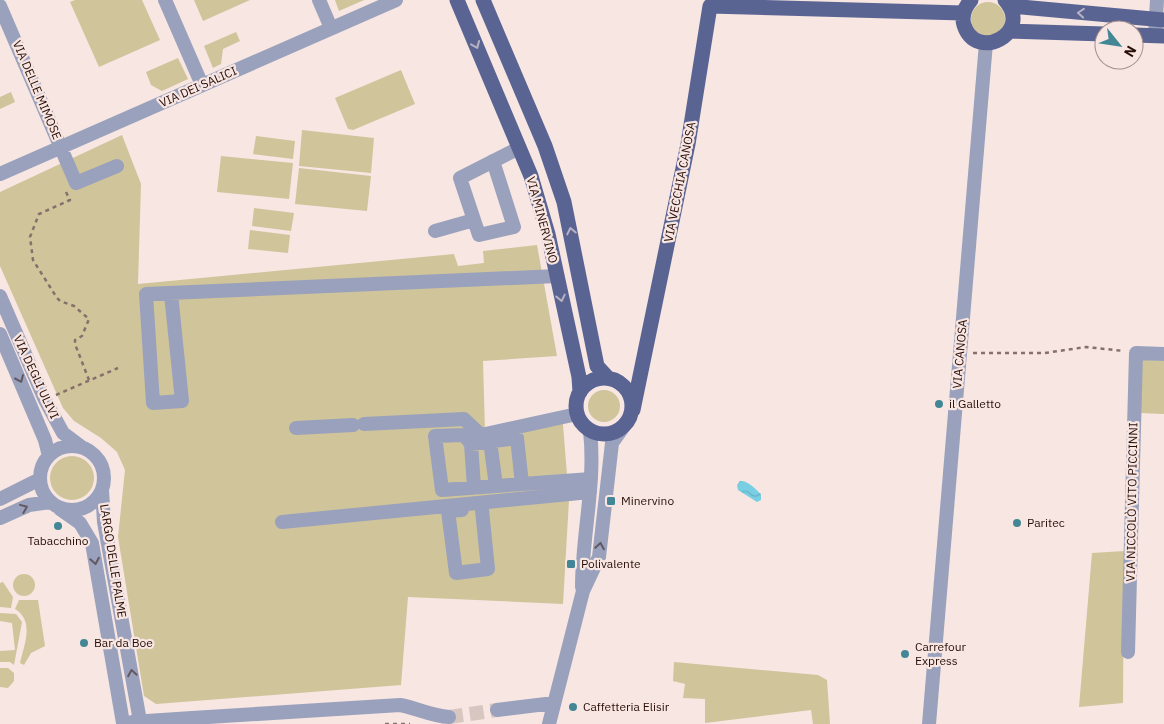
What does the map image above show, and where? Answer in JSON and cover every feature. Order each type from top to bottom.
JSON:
[{"type":"main road","name":"VIA MINERVINO","points":[[457,0],[542,208],[579,377],[580,392]]},
{"type":"main road","name":"VIA MINERVINO","points":[[483,0],[554,168],[570,228],[597,366],[614,380]]},
{"type":"main road","points":[[971,0],[963,14],[966,30],[971,36],[986,43],[1000,40],[1010,31],[1012,23],[1007,3],[1160,28]]},
{"type":"main road","points":[[710,3],[963,14]]},
{"type":"main road","name":"VIA VECCHIA CANOSA","points":[[633,410],[641,362],[684,162],[710,3]]},
{"type":"main road","points":[[1144,32],[1160,28]]},
{"type":"main road","points":[[1010,31],[1094,34]]},
{"type":"main road","points":[[614,380],[630,394],[633,410],[631,417],[622,429],[606,435],[590,431],[584,426],[577,414],[576,406],[580,392],[592,381],[614,380],[633,375],[641,362]]},
{"type":"street","points":[[165,0],[202,86]]},
{"type":"street","points":[[319,0],[331,28]]},
{"type":"street","name":"VIA DEI SALICI","points":[[0,174],[396,0]]},
{"type":"street","points":[[1157,0],[1160,28]]},
{"type":"street","name":"VIA DELLE MIMOSE","points":[[0,6],[76,183],[117,166]]},
{"type":"street","name":"VIA CANOSA","points":[[929,724],[986,43]]},
{"type":"street","points":[[493,161],[514,227],[479,235],[460,178],[493,161],[519,148]]},
{"type":"street","points":[[435,231],[474,220]]},
{"type":"street","points":[[171,294],[182,400],[153,403],[146,294],[557,276]]},
{"type":"street","name":"VIA DEGLI ULIVI","points":[[0,296],[45,400],[63,433],[84,448]]},
{"type":"street","name":"VIA DEGLI ULIVI","points":[[0,334],[45,440],[49,456]]},
{"type":"street","points":[[1136,353],[1164,354]]},
{"type":"street","name":"VIA NICCOLÒ VITO PICCINNI","points":[[1128,652],[1136,353]]},
{"type":"street","points":[[296,428],[464,419],[481,435],[577,414]]},
{"type":"street","points":[[548,724],[582,591],[598,557],[606,506],[612,444],[622,429]]},
{"type":"street","points":[[582,591],[582,556],[593,454],[590,431]]},
{"type":"street","points":[[474,487],[471,444],[464,435],[435,436],[442,490],[522,484],[590,491]]},
{"type":"street","points":[[471,444],[517,438],[522,484]]},
{"type":"street","points":[[490,442],[496,486]]},
{"type":"street","points":[[0,518],[29,505],[55,505],[70,510],[89,505],[102,490],[104,480],[99,461],[84,448],[65,447],[49,456],[44,463],[40,479],[41,487],[55,505]]},
{"type":"street","points":[[0,499],[40,479]]},
{"type":"street","name":"LARGO DELLE PALME","points":[[102,490],[104,522],[140,721]]},
{"type":"street","points":[[482,510],[488,569],[456,573],[448,511],[482,510],[569,500],[590,491]]},
{"type":"street","points":[[282,522],[590,491]]},
{"type":"street","name":"LARGO DELLE PALME","points":[[55,505],[80,523],[92,542],[123,723],[140,721],[193,721],[400,705],[416,708],[434,716],[449,716]]},
{"type":"street","points":[[497,710],[554,703]]},
{"type":"path","points":[[64,185],[70,200],[39,214],[30,237],[33,260],[60,301],[74,306],[89,319],[82,336],[75,340],[88,380]]},
{"type":"path","points":[[960,353],[1045,353],[1086,347],[1136,353]]},
{"type":"path","points":[[45,400],[118,368]]},
{"type":"path","points":[[385,724],[405,722],[410,724]]},
{"type":"shaded area","points":[[75,0],[142,0],[160,40],[99,67],[70,2]]},
{"type":"shaded area","points":[[194,0],[250,0],[203,21]]},
{"type":"shaded area","points":[[335,0],[364,0],[339,11]]},
{"type":"shaded area","points":[[988,2],[995,3],[1000,7],[1004,12],[1004,26],[1000,31],[995,35],[988,36],[981,35],[976,31],[972,26],[971,19],[972,12],[976,7],[981,3]]},
{"type":"shaded area","points":[[236,32],[240,41],[223,49],[221,64],[213,68],[204,46]]},
{"type":"shaded area","points":[[178,58],[188,79],[162,91],[151,85],[146,72]]},
{"type":"shaded area","points":[[401,70],[415,104],[353,130],[348,129],[335,98]]},
{"type":"shaded area","points":[[11,92],[15,102],[0,109],[0,97]]},
{"type":"shaded area","points":[[302,130],[374,138],[371,173],[299,166]]},
{"type":"shaded area","points":[[122,135],[141,184],[138,284],[454,254],[458,266],[484,263],[483,251],[537,245],[557,356],[483,361],[485,431],[562,412],[569,500],[563,604],[408,597],[401,685],[156,704],[144,696],[118,537],[125,470],[117,452],[101,438],[74,421],[63,408],[0,266],[0,192]]},
{"type":"shaded area","points":[[256,136],[295,141],[293,159],[253,154]]},
{"type":"shaded area","points":[[221,156],[293,163],[289,199],[217,192]]},
{"type":"shaded area","points":[[299,168],[371,176],[367,211],[295,204]]},
{"type":"shaded area","points":[[254,208],[294,213],[291,231],[252,226]]},
{"type":"shaded area","points":[[250,230],[290,235],[288,253],[248,249]]},
{"type":"shaded area","points":[[1141,359],[1164,361],[1164,414],[1140,413]]},
{"type":"shaded area","points":[[604,390],[616,394],[620,406],[616,418],[604,422],[592,418],[588,406],[592,394]]},
{"type":"shaded area","points":[[76,456],[88,462],[93,469],[93,487],[88,494],[81,499],[68,500],[60,497],[53,490],[50,474],[53,466],[60,459]]},
{"type":"shaded area","points":[[1124,551],[1123,703],[1079,707],[1092,553]]},
{"type":"shaded area","points":[[24,574],[32,577],[35,585],[32,593],[24,596],[16,593],[13,585],[16,577]]},
{"type":"shaded area","points":[[3,582],[13,597],[11,608],[0,607],[0,583]]},
{"type":"shaded area","points":[[19,600],[38,600],[45,646],[31,653],[24,665],[20,663],[26,627],[25,620],[15,609]]},
{"type":"shaded area","points":[[0,613],[16,614],[22,622],[14,665],[10,662],[0,662],[0,651],[15,650],[12,623],[0,621]]},
{"type":"shaded area","points":[[674,662],[818,675],[827,680],[830,724],[813,724],[811,710],[705,723],[705,699],[683,698],[685,684],[673,681]]},
{"type":"shaded area","points":[[0,668],[8,668],[14,673],[14,681],[8,688],[0,687]]},
{"type":"water","points":[[740,481],[754,487],[761,494],[761,500],[757,502],[738,490],[737,485]]},
{"type":"tunnel","points":[[449,717],[497,710]]},
{"type":"place","name":"il Galletto","points":[[939,404]]},
{"type":"place","name":"Minervino","points":[[611,501]]},
{"type":"place","name":"Paritec","points":[[1017,523]]},
{"type":"place","name":"Tabacchino","points":[[58,526]]},
{"type":"place","name":"Polivalente","points":[[571,564]]},
{"type":"place","name":"Bar da Boe","points":[[84,643]]},
{"type":"place","name":"Carrefour Express","points":[[905,654]]},
{"type":"place","name":"Caffetteria Elisir","points":[[573,707]]}]
